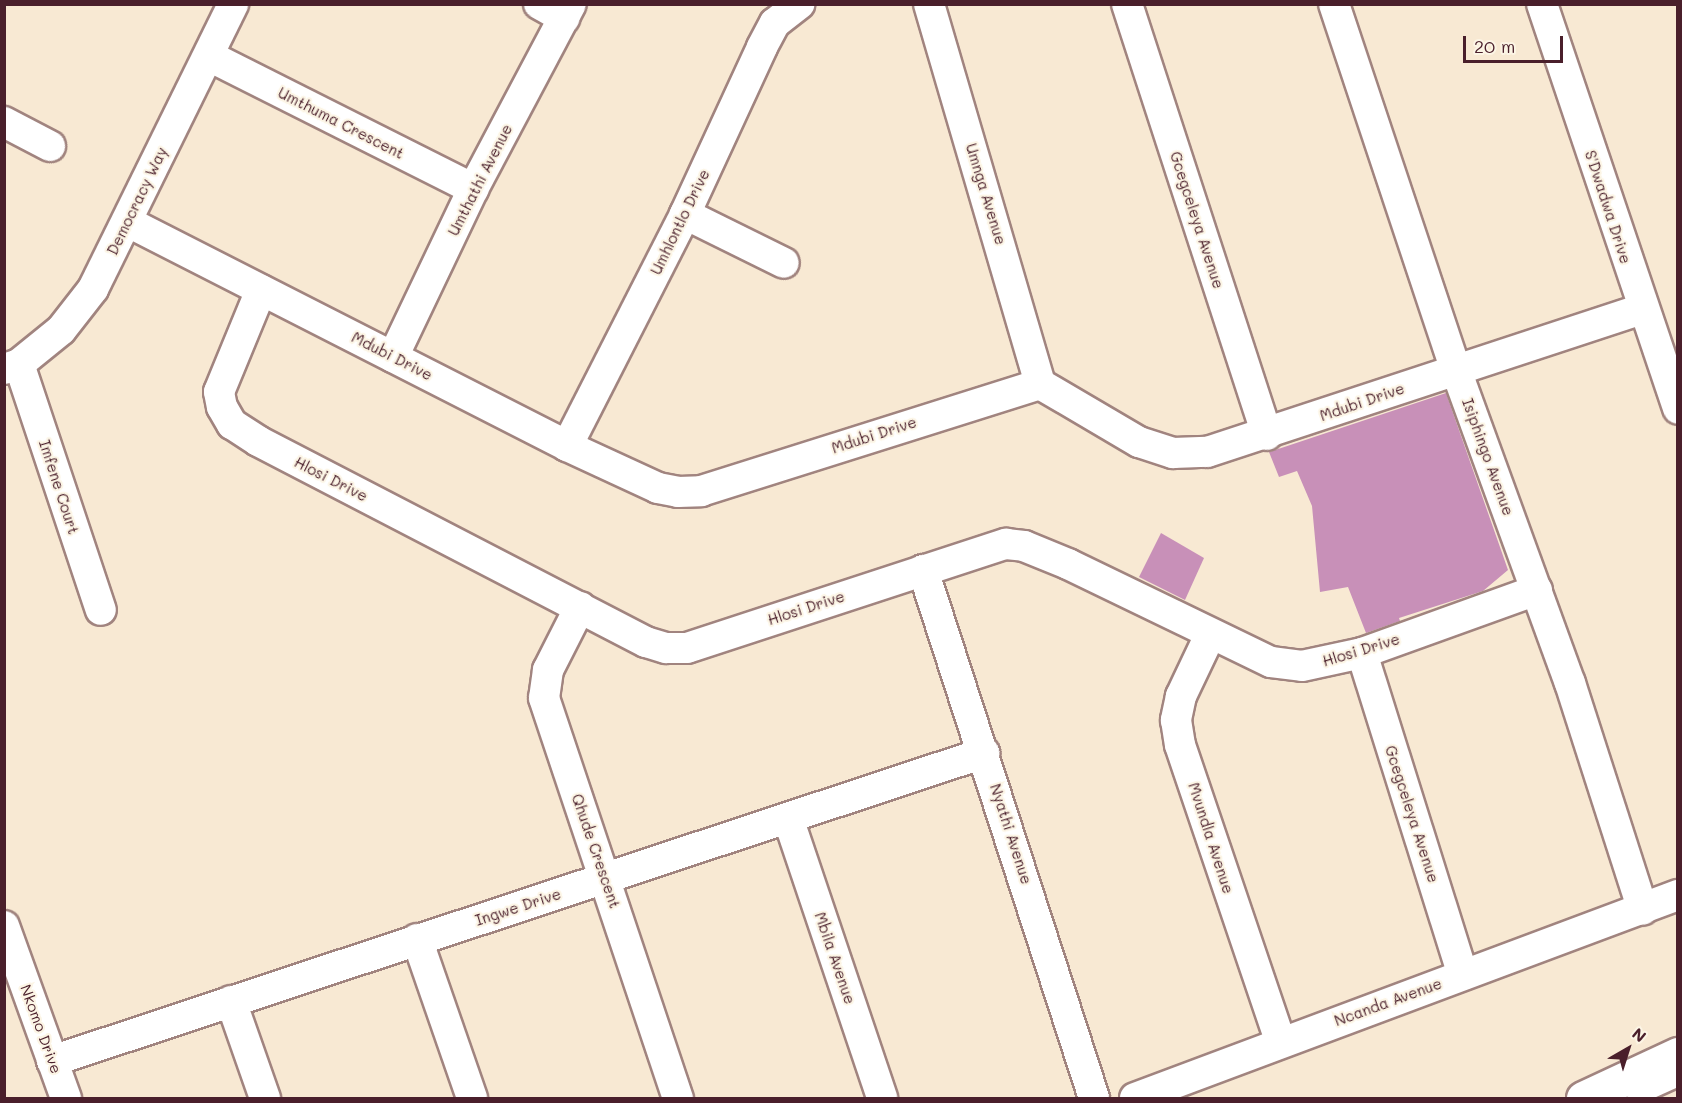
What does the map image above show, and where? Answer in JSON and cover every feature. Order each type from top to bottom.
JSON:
[{"type":"main road","points":[[1583,1098],[1677,1054]]},
{"type":"street","name":"Democracy Way","points":[[12,366],[61,330],[80,309],[128,222],[233,4]]},
{"type":"street","name":"Umhlontlo Drive","points":[[567,446],[685,214],[766,39],[775,23],[799,4]]},
{"type":"street","name":"Umnga Avenue","points":[[929,4],[1040,384]]},
{"type":"street","name":"Gcegceleya Avenue","points":[[1127,4],[1268,435]]},
{"type":"street","name":"Isiphingo Avenue","points":[[1334,4],[1456,370],[1537,590],[1643,910]]},
{"type":"street","name":"S'Dwadwa Drive","points":[[1542,4],[1677,409]]},
{"type":"street","name":"Umthathi Avenue","points":[[393,357],[558,9]]},
{"type":"street","name":"Umthuma Crescent","points":[[209,56],[473,189]]},
{"type":"street","points":[[4,122],[50,146]]},
{"type":"street","points":[[685,214],[784,263]]},
{"type":"street","name":"Mdubi Drive","points":[[128,222],[567,446],[658,488],[700,491],[1040,384],[1103,424],[1139,442],[1173,453],[1208,452],[1268,435],[1643,309]]},
{"type":"street","name":"Hlosi Drive","points":[[261,290],[219,392],[232,424],[258,441],[646,642],[687,648],[1006,544],[1024,546],[1210,635],[1272,662],[1302,666],[1362,653],[1537,590]]},
{"type":"street","name":"Imfene Court","points":[[12,366],[100,610]]},
{"type":"street","name":"Nyathi Avenue","points":[[923,570],[1094,1098]]},
{"type":"street","name":"Qhude Crescent","points":[[580,607],[548,670],[544,698],[678,1098]]},
{"type":"street","name":"Mvundla Avenue","points":[[1210,635],[1181,696],[1176,720],[1180,745],[1280,1041]]},
{"type":"street","name":"Gcegceleya Avenue","points":[[1362,653],[1462,975]]},
{"type":"street","name":"Ingwe Drive","points":[[52,1061],[984,753]]},
{"type":"street","name":"Mbila Avenue","points":[[788,818],[882,1098]]},
{"type":"street","points":[[1643,910],[1677,895]]},
{"type":"street","name":"Ncanda Avenue","points":[[1134,1098],[1280,1041],[1643,910]]},
{"type":"street","name":"Nkomo Drive","points":[[4,926],[66,1098]]},
{"type":"street","points":[[417,939],[472,1098]]},
{"type":"street","points":[[231,1001],[265,1098]]},
{"type":"lane","points":[[1634,1098],[1677,1078]]},
{"type":"building","points":[[1446,393],[1508,570],[1483,591],[1399,618],[1400,621],[1366,633],[1348,587],[1320,592],[1312,506],[1297,471],[1279,477],[1269,452]]},
{"type":"building","points":[[1161,533],[1204,558],[1185,600],[1139,577]]}]
